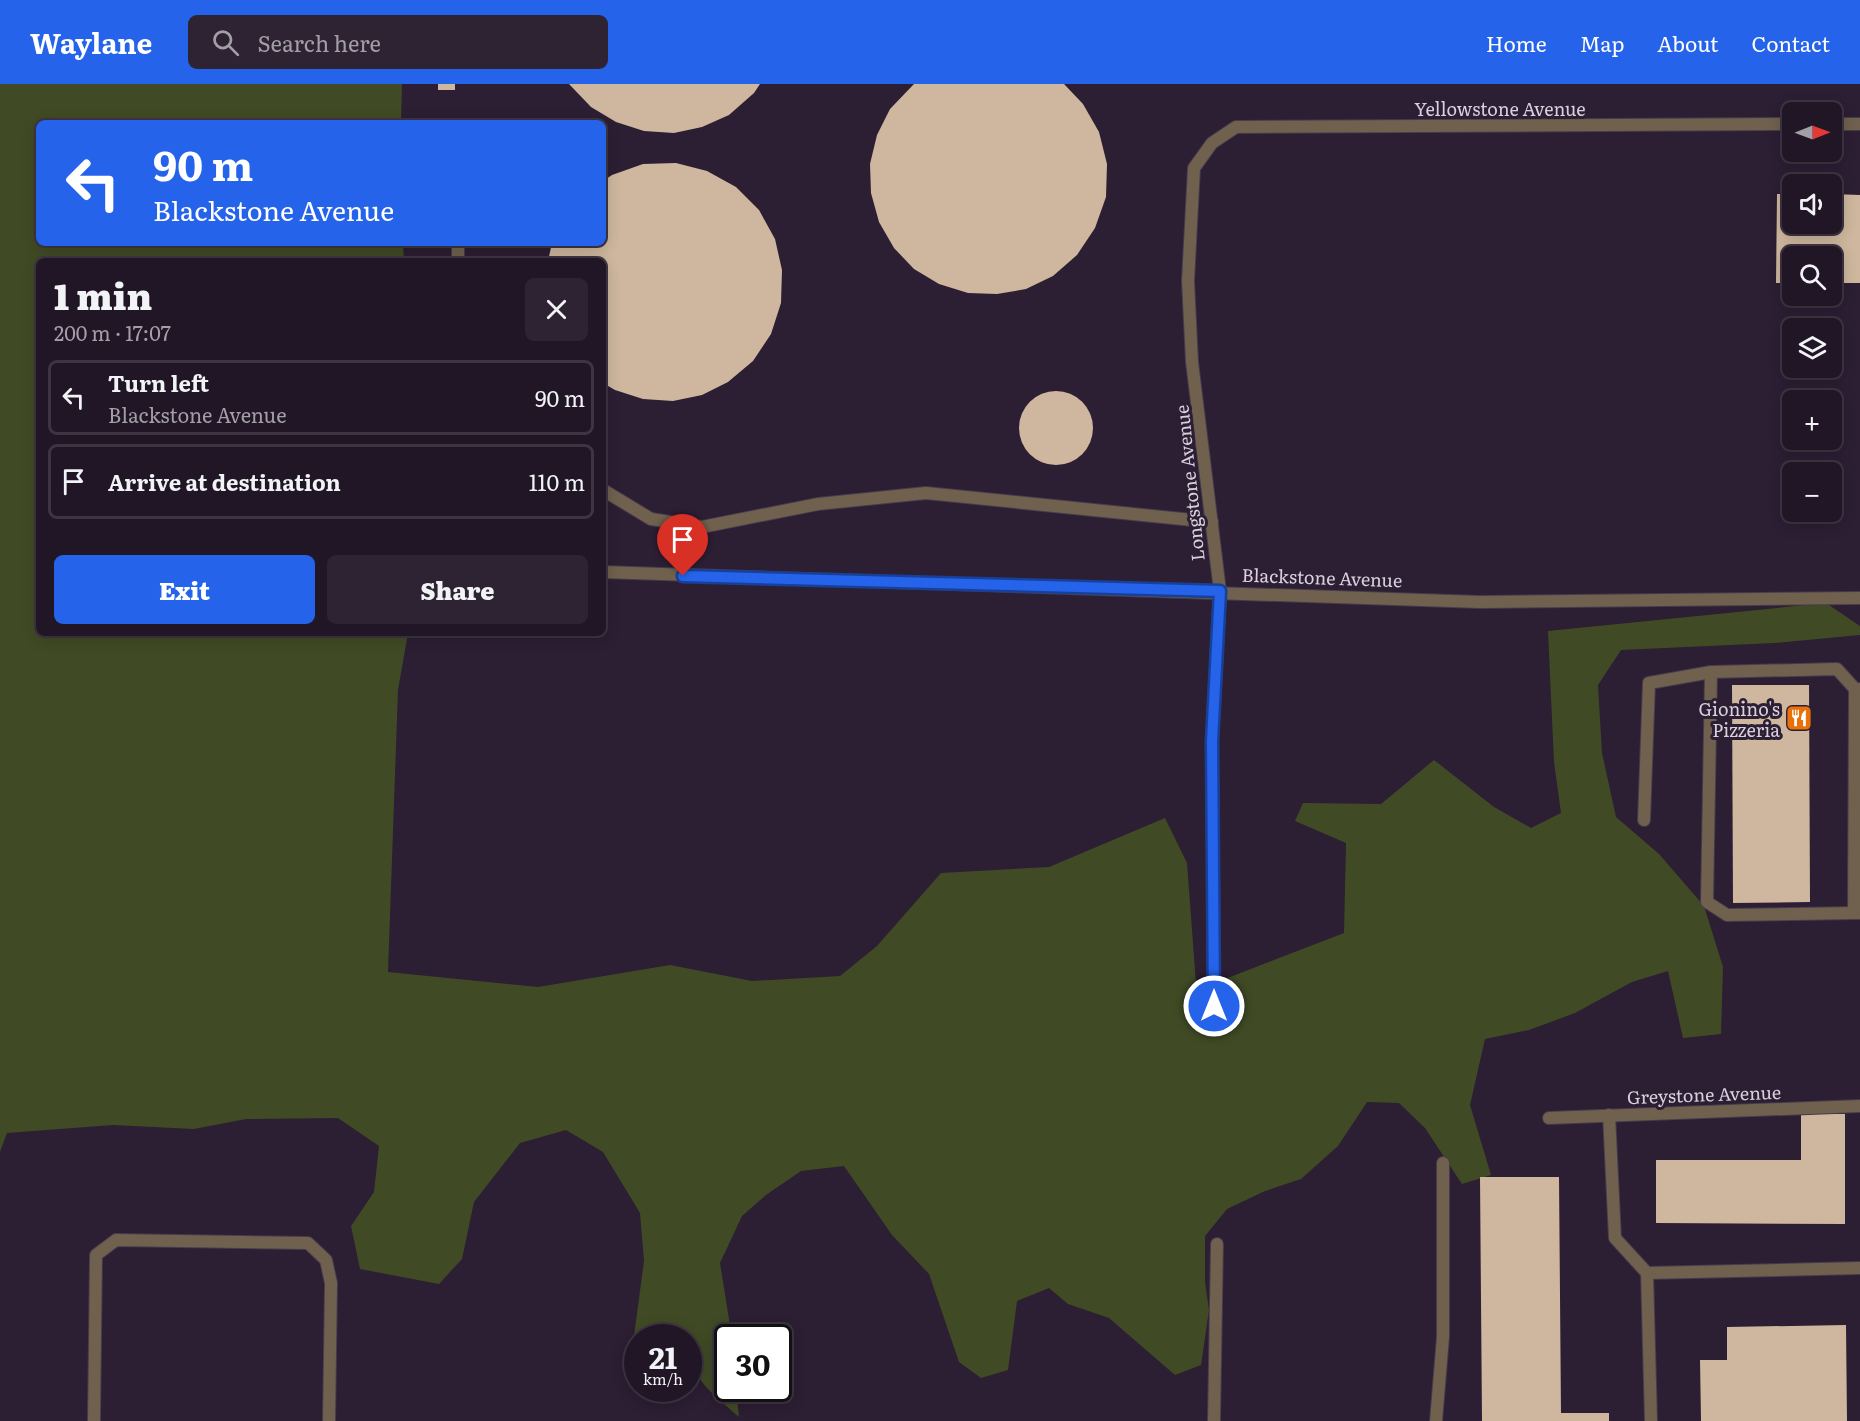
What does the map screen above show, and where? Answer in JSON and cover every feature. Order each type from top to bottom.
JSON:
[{"type":"street","name":"Yellowstone Avenue","points":[[1212,143],[1236,127],[1782,124]]},
{"type":"street","points":[[1842,124],[1860,124]]},
{"type":"street","name":"Longstone Avenue","points":[[1212,143],[1194,168],[1188,281],[1192,362],[1220,591],[1212,741],[1214,1006]]},
{"type":"street","points":[[606,492],[651,519],[702,527],[818,504],[926,493],[1212,522]]},
{"type":"street","name":"Blackstone Avenue","points":[[606,572],[1220,591],[1480,602],[1860,598]]},
{"type":"street","points":[[1644,820],[1649,683],[1711,672],[1837,669],[1857,689],[1857,913],[1727,915],[1707,902],[1711,672]]},
{"type":"street","name":"Greystone Avenue","points":[[1549,1118],[1860,1106]]},
{"type":"street","points":[[1609,1115],[1614,1238],[1647,1273],[1651,1421]]},
{"type":"street","points":[[1436,1421],[1443,1337],[1443,1163]]},
{"type":"street","points":[[94,1421],[96,1255],[116,1240],[308,1242],[326,1260],[331,1283],[329,1421]]},
{"type":"street","points":[[1214,1421],[1217,1244]]},
{"type":"street","points":[[1647,1273],[1860,1268]]},
{"type":"green space","points":[[0,84],[402,84],[401,120],[36,120],[36,246],[403,246],[404,258],[36,258],[36,636],[407,636],[398,690],[388,972],[538,987],[670,965],[752,981],[840,976],[877,946],[941,873],[1049,867],[1165,818],[1187,863],[1196,984],[1225,979],[1344,933],[1346,843],[1295,821],[1303,803],[1381,804],[1434,760],[1494,807],[1531,828],[1561,813],[1554,762],[1548,631],[1826,603],[1860,626],[1860,635],[1774,643],[1621,650],[1598,685],[1602,753],[1616,817],[1659,854],[1704,906],[1723,967],[1721,1034],[1683,1038],[1668,971],[1632,982],[1575,1013],[1529,1030],[1485,1039],[1470,1105],[1491,1175],[1462,1184],[1425,1128],[1399,1103],[1367,1102],[1338,1146],[1301,1179],[1265,1191],[1227,1209],[1205,1236],[1205,1282],[1209,1310],[1201,1365],[1175,1375],[1109,1318],[1068,1304],[1049,1288],[1017,1301],[1008,1370],[981,1378],[959,1362],[929,1274],[892,1235],[844,1166],[801,1171],[766,1195],[742,1216],[720,1263],[730,1324],[714,1324],[714,1395],[702,1382],[702,1324],[636,1324],[644,1261],[640,1213],[603,1152],[566,1130],[520,1143],[474,1202],[462,1259],[439,1284],[360,1269],[351,1226],[374,1192],[379,1146],[338,1118],[246,1119],[194,1129],[113,1125],[7,1133],[0,1152]]},
{"type":"green space","points":[[722,1402],[737,1402],[739,1417]]},
{"type":"building","points":[[438,84],[455,84],[455,90],[438,90]]},
{"type":"building","points":[[569,84],[760,84],[754,93],[729,115],[702,127],[674,133],[644,131],[616,122],[591,107]]},
{"type":"building","points":[[914,84],[1064,84],[1083,104],[1099,132],[1107,164],[1106,197],[1095,228],[1077,255],[1053,276],[1026,289],[997,294],[968,293],[939,284],[914,269],[894,248],[879,222],[871,193],[870,164],[877,135],[890,109]]},
{"type":"building","points":[[676,163],[707,171],[736,187],[759,210],[775,239],[782,270],[781,303],[771,334],[753,361],[728,382],[702,395],[673,401],[643,399],[606,385],[606,258],[549,258],[551,246],[606,246],[606,179],[643,164]]},
{"type":"building","points":[[1777,194],[1782,194],[1782,234],[1842,234],[1842,194],[1860,195],[1860,283],[1842,283],[1842,246],[1782,246],[1782,283],[1776,283]]},
{"type":"building","points":[[1056,391],[1070,394],[1082,402],[1090,414],[1093,428],[1090,442],[1082,454],[1070,462],[1056,465],[1042,462],[1030,454],[1022,442],[1019,428],[1022,414],[1030,402],[1042,394]]},
{"type":"building","points":[[1732,685],[1809,685],[1810,902],[1733,903]]},
{"type":"building","points":[[1801,1114],[1845,1114],[1845,1224],[1656,1223],[1656,1160],[1801,1160]]},
{"type":"building","points":[[1480,1177],[1559,1177],[1561,1413],[1609,1413],[1609,1421],[1482,1421]]},
{"type":"building","points":[[1846,1325],[1847,1421],[1701,1421],[1700,1360],[1727,1360],[1727,1327]]},
{"type":"place","name":"Gionino's Pizzeria","points":[[1799,718]]},
{"type":"route","points":[[683,576],[1220,591],[1212,741],[1214,1006]]}]
